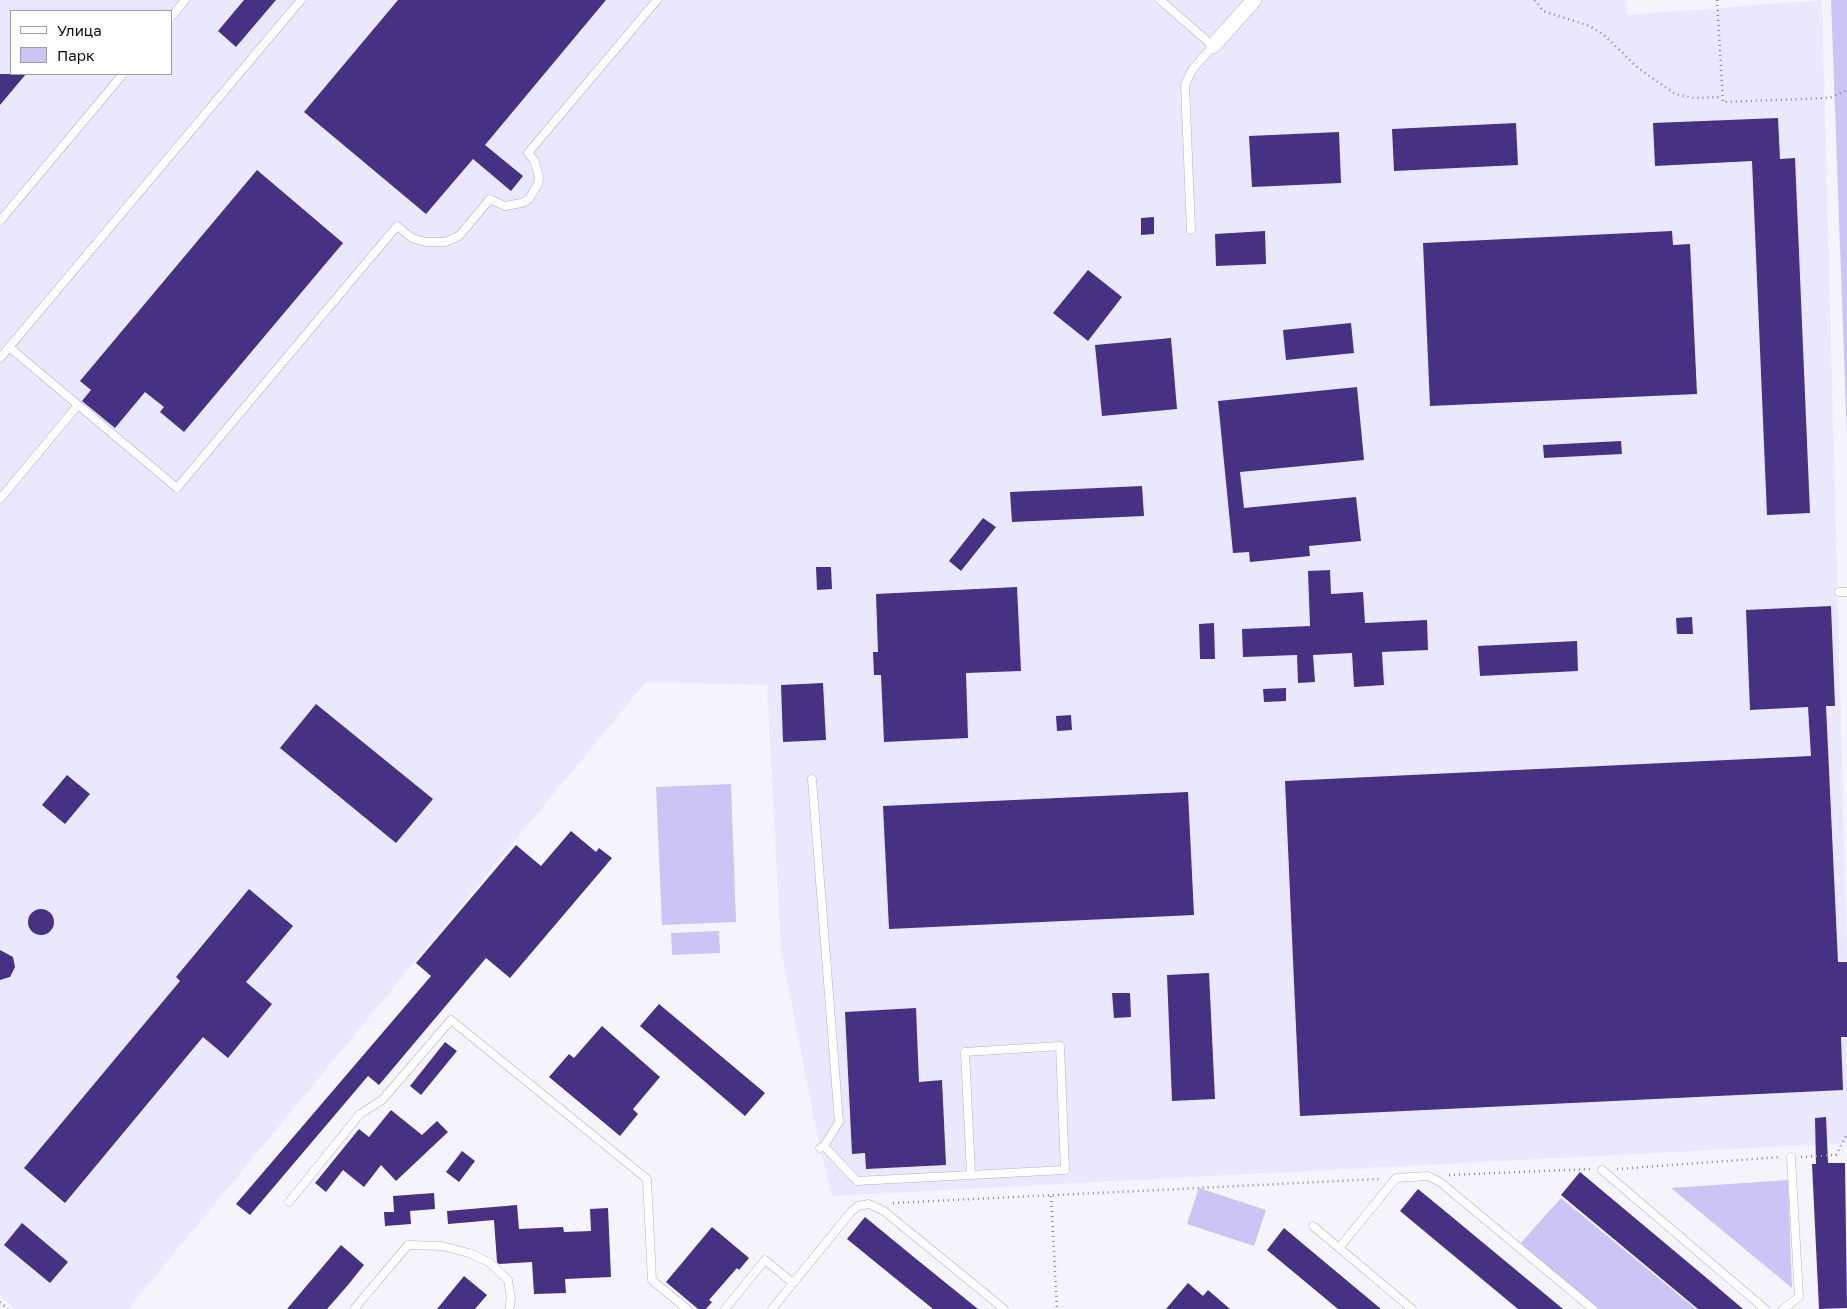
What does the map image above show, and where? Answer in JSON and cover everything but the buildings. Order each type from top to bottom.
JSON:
[{"type":"street","points":[[1213,46],[1254,0]]},
{"type":"lane","points":[[172,16],[185,0]]},
{"type":"lane","points":[[0,358],[301,0]]},
{"type":"lane","points":[[9,347],[177,488],[396,226],[412,238],[426,242],[445,242],[459,236],[490,199],[505,206],[522,203],[529,199],[538,184],[539,176],[534,160],[528,154],[657,0]]},
{"type":"lane","points":[[1160,0],[1213,46],[1192,70],[1185,85],[1190,230]]},
{"type":"lane","points":[[0,220],[122,75]]},
{"type":"lane","points":[[0,499],[78,406]]},
{"type":"lane","points":[[812,779],[839,1122],[822,1147],[858,1181],[1064,1170],[1060,1046],[964,1052],[971,1174]]},
{"type":"lane","points":[[289,1202],[360,1114],[382,1100],[451,1020],[647,1180],[652,1280],[687,1309]]},
{"type":"lane","points":[[1783,1309],[1799,1297],[1791,1157]]},
{"type":"lane","points":[[1602,1170],[1765,1309]]},
{"type":"lane","points":[[1339,1248],[1396,1178],[1428,1176],[1440,1182],[1593,1309]]},
{"type":"lane","points":[[772,1309],[851,1212],[858,1206],[868,1204],[884,1210],[1004,1309]]},
{"type":"lane","points":[[1313,1226],[1412,1309]]},
{"type":"lane","points":[[354,1309],[408,1245],[442,1246],[469,1253],[490,1262],[508,1280],[512,1299],[510,1309]]},
{"type":"lane","points":[[725,1309],[765,1260],[793,1283]]},
{"type":"path","points":[[1535,0],[1543,11],[1590,26],[1604,36],[1638,68],[1675,94],[1694,98],[1722,96]]},
{"type":"path","points":[[1717,0],[1722,102],[1829,98],[1847,90]]},
{"type":"path","points":[[1428,1176],[1602,1170],[1836,1155],[1847,1134]]},
{"type":"path","points":[[868,1204],[1396,1178]]},
{"type":"path","points":[[1051,1195],[1057,1309]]},
{"type":"path","points":[[0,1302],[8,1309]]},
{"type":"shaded area","points":[[0,0],[1626,0],[1627,15],[1822,0],[1847,955],[1847,1143],[832,1196],[820,1148],[781,950],[767,685],[646,682],[128,1309],[15,1309],[0,1296]]},
{"type":"green space","points":[[1831,0],[1847,0],[1847,438]]},
{"type":"green space","points":[[731,784],[736,922],[662,925],[656,787]]},
{"type":"green space","points":[[719,931],[720,953],[672,955],[671,933]]},
{"type":"green space","points":[[1788,1180],[1792,1288],[1671,1188]]},
{"type":"green space","points":[[1199,1188],[1266,1210],[1254,1246],[1187,1224]]},
{"type":"green space","points":[[1561,1198],[1696,1309],[1596,1309],[1519,1245]]}]
